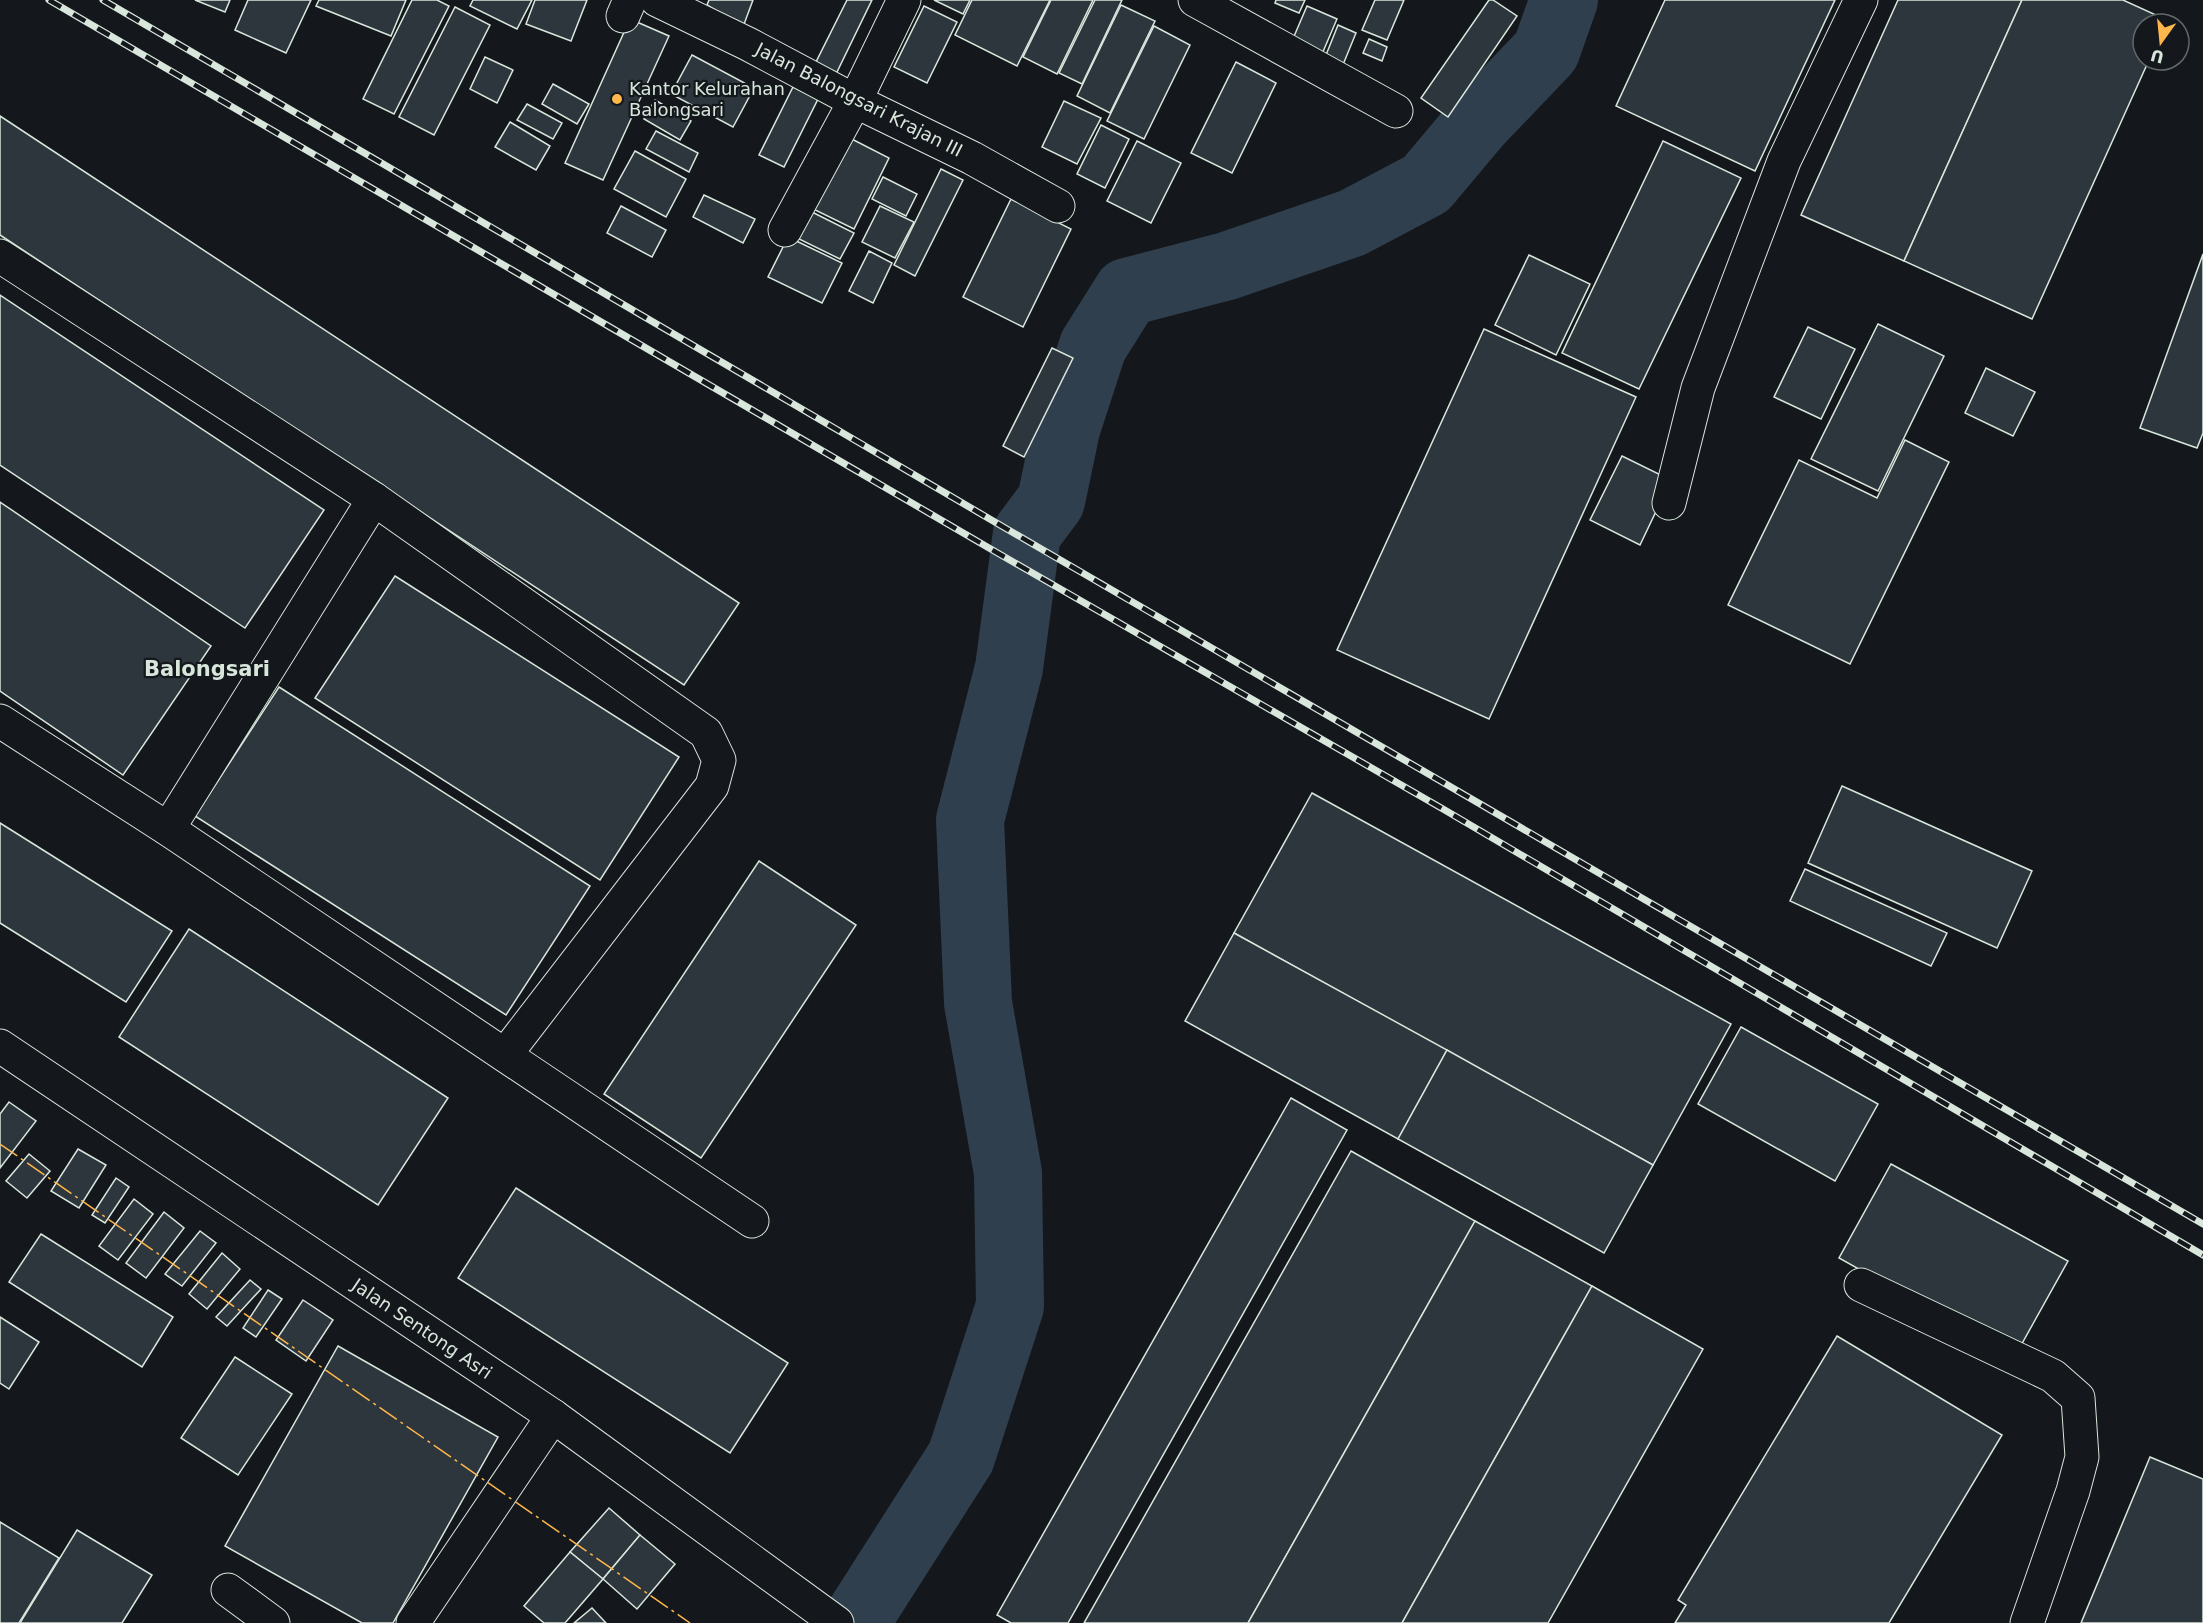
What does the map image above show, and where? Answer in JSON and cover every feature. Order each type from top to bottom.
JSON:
[{"type":"street","name":"Jalan Balongsari Krajan III","points":[[657,0],[972,158],[1058,206]]},
{"type":"street","points":[[785,230],[855,101],[904,0]]},
{"type":"street","points":[[1195,0],[1396,111]]},
{"type":"street","points":[[1669,503],[1698,388],[1743,269],[1785,161],[1862,0]]},
{"type":"street","points":[[0,256],[374,500],[706,733],[720,760],[712,786],[505,1055]]},
{"type":"street","points":[[168,829],[374,500]]},
{"type":"street","points":[[0,721],[168,829],[752,1221]]},
{"type":"street","name":"Jalan Sentong Asri","points":[[0,1046],[553,1416],[837,1623]]},
{"type":"street","points":[[1861,1285],[2053,1376],[2078,1398],[2082,1457],[2073,1491],[2027,1623]]},
{"type":"street","points":[[413,1623],[553,1416]]},
{"type":"street","points":[[228,1590],[273,1623]]},
{"type":"building","points":[[195,0],[230,0],[225,12]]},
{"type":"building","points":[[248,0],[311,0],[286,53],[235,30]]},
{"type":"building","points":[[319,0],[406,0],[391,36],[316,6]]},
{"type":"building","points":[[412,0],[437,0],[449,6],[394,114],[363,99]]},
{"type":"building","points":[[473,0],[532,0],[517,29],[470,6]]},
{"type":"building","points":[[535,0],[587,0],[571,41],[526,24]]},
{"type":"building","points":[[709,0],[753,0],[743,27],[707,5]]},
{"type":"building","points":[[847,0],[872,0],[836,74],[815,64]]},
{"type":"building","points":[[934,0],[970,0],[963,14]]},
{"type":"building","points":[[972,0],[1050,0],[1017,66],[955,35]]},
{"type":"building","points":[[1051,0],[1093,0],[1057,74],[1023,57]]},
{"type":"building","points":[[1095,0],[1122,0],[1082,84],[1059,73]]},
{"type":"building","points":[[1276,0],[1305,0],[1299,13],[1275,3]]},
{"type":"building","points":[[1375,0],[1404,0],[1387,40],[1362,30]]},
{"type":"building","points":[[1489,0],[1493,0],[1517,16],[1448,117],[1421,98]]},
{"type":"building","points":[[1665,0],[1835,0],[1755,171],[1616,106]]},
{"type":"building","points":[[1898,0],[2022,0],[1904,261],[1801,215]]},
{"type":"building","points":[[2022,0],[2123,0],[2149,12],[2131,12],[2131,72],[2144,72],[2032,319],[1904,261]]},
{"type":"building","points":[[1121,5],[1155,21],[1110,113],[1077,96]]},
{"type":"building","points":[[924,6],[957,22],[927,83],[894,67]]},
{"type":"building","points":[[1307,6],[1337,19],[1319,61],[1289,48]]},
{"type":"building","points":[[455,7],[490,25],[434,135],[399,117]]},
{"type":"building","name":"Kantor Kelurahan Balongsari","points":[[630,19],[669,36],[603,180],[565,163]]},
{"type":"building","points":[[1338,25],[1356,33],[1340,72],[1322,65]]},
{"type":"building","points":[[1154,26],[1190,45],[1144,139],[1107,121]]},
{"type":"building","points":[[1369,39],[1387,47],[1382,61],[1363,53]]},
{"type":"building","points":[[692,55],[754,88],[733,127],[671,94]]},
{"type":"building","points":[[485,57],[513,70],[497,103],[470,89]]},
{"type":"building","points":[[1236,62],[1276,83],[1232,173],[1191,153]]},
{"type":"building","points":[[553,84],[589,104],[577,124],[542,104]]},
{"type":"building","points":[[793,87],[818,99],[784,167],[759,155]]},
{"type":"building","points":[[655,100],[691,121],[680,140],[644,119]]},
{"type":"building","points":[[1064,101],[1101,118],[1077,164],[1042,147]]},
{"type":"building","points":[[527,104],[562,123],[553,139],[517,120]]},
{"type":"building","points":[[0,116],[739,603],[684,685],[0,235]]},
{"type":"building","points":[[510,122],[550,146],[536,170],[495,147]]},
{"type":"building","points":[[1101,125],[1129,139],[1105,188],[1077,174]]},
{"type":"building","points":[[656,131],[698,153],[689,172],[646,149]]},
{"type":"building","points":[[840,133],[889,158],[854,229],[805,205]]},
{"type":"building","points":[[1137,141],[1181,163],[1151,223],[1107,201]]},
{"type":"building","points":[[1663,141],[1741,178],[1639,389],[1562,353]]},
{"type":"building","points":[[635,151],[686,179],[666,217],[614,189]]},
{"type":"building","points":[[941,169],[963,180],[915,276],[894,265]]},
{"type":"building","points":[[883,177],[917,194],[906,216],[872,199]]},
{"type":"building","points":[[704,195],[755,219],[743,243],[693,217]]},
{"type":"building","points":[[1011,199],[1071,229],[1023,327],[963,297]]},
{"type":"building","points":[[621,206],[666,230],[652,257],[607,233]]},
{"type":"building","points":[[880,206],[914,222],[895,258],[862,242]]},
{"type":"building","points":[[808,210],[854,233],[840,259],[795,237]]},
{"type":"building","points":[[788,237],[842,263],[822,303],[768,277]]},
{"type":"building","points":[[869,251],[892,263],[873,303],[849,291]]},
{"type":"building","points":[[2203,254],[2203,433],[2197,448],[2140,428]]},
{"type":"building","points":[[1529,255],[1590,284],[1556,355],[1495,325]]},
{"type":"building","points":[[0,295],[324,510],[245,628],[0,465]]},
{"type":"building","points":[[1878,324],[1944,356],[1878,491],[1811,459]]},
{"type":"building","points":[[1808,327],[1855,349],[1821,419],[1774,397]]},
{"type":"building","points":[[1484,329],[1636,397],[1489,719],[1337,650]]},
{"type":"building","points":[[1052,348],[1073,358],[1024,457],[1003,446]]},
{"type":"building","points":[[1986,368],[2035,392],[2013,436],[1965,413]]},
{"type":"building","points":[[1905,440],[1949,462],[1850,664],[1728,605],[1799,460],[1877,498]]},
{"type":"building","points":[[1622,456],[1671,480],[1640,545],[1590,520]]},
{"type":"building","points":[[0,502],[211,646],[123,775],[0,691]]},
{"type":"building","points":[[395,576],[679,757],[600,880],[315,698]]},
{"type":"building","points":[[279,687],[590,886],[506,1015],[195,816]]},
{"type":"building","points":[[1842,786],[2032,871],[1997,948],[1808,863]]},
{"type":"building","points":[[1312,793],[1731,1024],[1653,1165],[1234,933]]},
{"type":"building","points":[[0,823],[172,931],[126,1002],[0,923]]},
{"type":"building","points":[[759,861],[856,925],[701,1158],[604,1094]]},
{"type":"building","points":[[1805,869],[1947,933],[1931,966],[1790,901]]},
{"type":"building","points":[[189,929],[448,1098],[378,1205],[119,1037]]},
{"type":"building","points":[[1234,933],[1447,1050],[1398,1139],[1185,1021]]},
{"type":"building","points":[[1741,1027],[1878,1104],[1835,1181],[1698,1104]]},
{"type":"building","points":[[1447,1050],[1653,1165],[1604,1253],[1398,1139]]},
{"type":"building","points":[[1291,1098],[1347,1130],[1068,1623],[1011,1623],[997,1615]]},
{"type":"building","points":[[9,1102],[36,1121],[0,1168],[0,1114]]},
{"type":"building","points":[[78,1149],[106,1165],[79,1208],[51,1191]]},
{"type":"building","points":[[1351,1151],[1475,1221],[1248,1623],[1084,1623]]},
{"type":"building","points":[[29,1154],[50,1171],[27,1198],[6,1181]]},
{"type":"building","points":[[1891,1164],[2068,1261],[2015,1356],[1839,1258]]},
{"type":"building","points":[[116,1178],[129,1187],[105,1223],[92,1215]]},
{"type":"building","points":[[516,1188],[788,1363],[730,1453],[458,1278]]},
{"type":"building","points":[[134,1199],[153,1214],[118,1260],[99,1246]]},
{"type":"building","points":[[164,1212],[184,1228],[146,1278],[126,1263]]},
{"type":"building","points":[[1475,1221],[1592,1286],[1402,1623],[1248,1623]]},
{"type":"building","points":[[200,1231],[216,1243],[182,1286],[165,1274]]},
{"type":"building","points":[[41,1234],[173,1317],[142,1367],[9,1282]]},
{"type":"building","points":[[222,1253],[240,1269],[207,1309],[189,1294]]},
{"type":"building","points":[[250,1280],[261,1289],[227,1326],[216,1317]]},
{"type":"building","points":[[1592,1286],[1703,1349],[1548,1623],[1402,1623]]},
{"type":"building","points":[[268,1290],[282,1299],[256,1337],[243,1328]]},
{"type":"building","points":[[303,1300],[333,1320],[306,1361],[276,1340]]},
{"type":"building","points":[[0,1317],[39,1342],[9,1389],[0,1383]]},
{"type":"building","points":[[1837,1336],[2002,1435],[1889,1623],[1675,1623],[1686,1605],[1678,1600]]},
{"type":"building","points":[[338,1346],[498,1437],[393,1623],[362,1623],[225,1546]]},
{"type":"building","points":[[235,1357],[292,1394],[238,1475],[181,1438]]},
{"type":"building","points":[[2150,1457],[2203,1479],[2203,1623],[2081,1623]]},
{"type":"building","points":[[609,1508],[640,1535],[603,1579],[570,1552]]},
{"type":"building","points":[[0,1522],[59,1558],[19,1623],[0,1623]]},
{"type":"building","points":[[77,1530],[152,1575],[122,1623],[20,1623]]},
{"type":"building","points":[[640,1535],[675,1564],[637,1609],[603,1579]]},
{"type":"building","points":[[570,1552],[603,1579],[565,1623],[544,1623],[524,1606]]},
{"type":"building","points":[[592,1608],[606,1623],[574,1623]]},
{"type":"waterway","points":[[855,1623],[961,1457],[1010,1306],[1008,1173],[978,1003],[970,820],[1009,668],[1027,533],[1051,501],[1066,429],[1093,346],[1127,292],[1227,266],[1352,223],[1426,184],[1478,122],[1546,51],[1564,0]]},
{"type":"railway","points":[[49,0],[989,548],[1443,809],[2203,1255]]},
{"type":"railway","points":[[103,0],[1000,525],[2203,1224]]},
{"type":"power","points":[[0,1144],[690,1623]]},
{"type":"place","name":"Kantor Kelurahan Balongsari","points":[[617,99]]},
{"type":"district","name":"Balongsari","points":[[207,669]]}]
